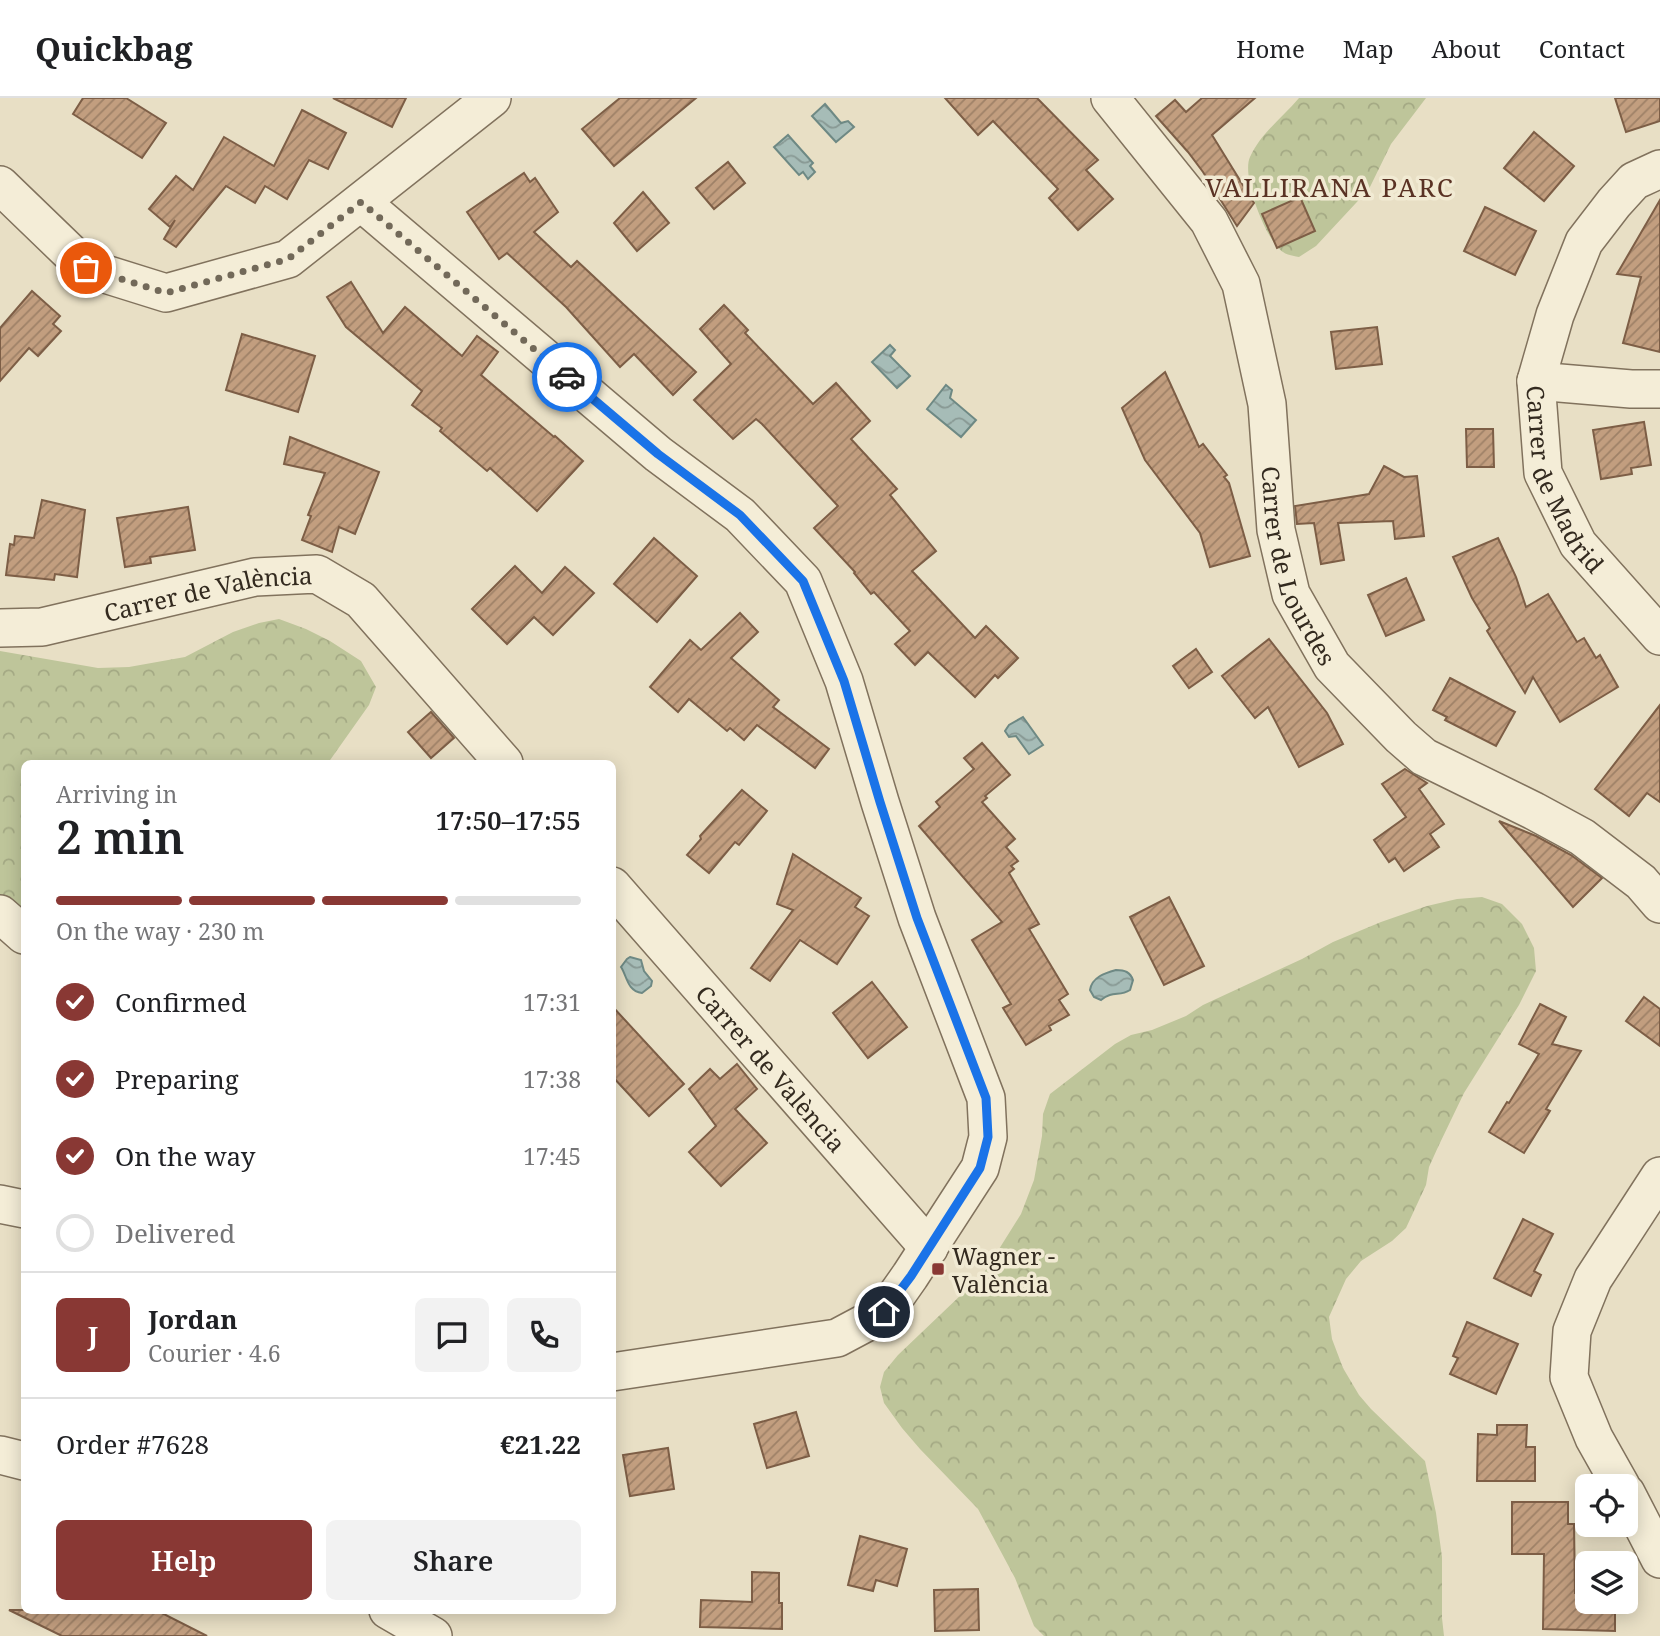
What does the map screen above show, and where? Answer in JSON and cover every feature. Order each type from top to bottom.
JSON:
[{"type":"street","points":[[0,185],[86,268],[166,293],[288,259],[492,98]]},
{"type":"street","name":"Carrer de Lourdes","points":[[1110,98],[1209,222],[1241,284],[1267,404],[1276,530],[1292,594],[1332,666],[1424,757],[1582,837],[1641,882],[1660,904]]},
{"type":"street","name":"Carrer de Madrid","points":[[1660,169],[1634,181],[1584,242],[1555,315],[1536,381],[1543,473],[1578,544],[1660,636]]},
{"type":"street","points":[[361,202],[658,454],[740,515],[803,581],[844,681],[917,918],[986,1098],[988,1137],[980,1168],[911,1276],[884,1312],[837,1338],[616,1371]]},
{"type":"street","points":[[1536,381],[1660,389]]},
{"type":"street","name":"Carrer de València","points":[[0,628],[42,627],[255,577],[317,574],[361,600],[501,760]]},
{"type":"street","name":"Carrer de València","points":[[616,891],[929,1248]]},
{"type":"street","points":[[0,914],[21,932]]},
{"type":"street","points":[[1614,1474],[1594,1438],[1569,1377],[1572,1331],[1593,1279],[1660,1176]]},
{"type":"street","points":[[0,1204],[21,1208]]},
{"type":"street","points":[[0,1455],[21,1460]]},
{"type":"street","points":[[1638,1516],[1660,1559]]},
{"type":"street","points":[[395,1614],[433,1636]]},
{"type":"green space","points":[[1299,98],[1426,98],[1391,144],[1369,189],[1316,246],[1299,257],[1283,252],[1269,235],[1252,193],[1248,166],[1260,140]]},
{"type":"green space","points":[[279,619],[330,641],[361,661],[376,687],[369,705],[330,760],[21,760],[21,914],[0,899],[0,651],[98,668],[129,667],[185,657],[233,632]]},
{"type":"green space","points":[[1482,897],[1502,904],[1522,924],[1534,948],[1536,971],[1519,1005],[1464,1093],[1429,1167],[1426,1185],[1406,1228],[1392,1241],[1361,1261],[1346,1279],[1329,1317],[1332,1339],[1343,1368],[1359,1395],[1425,1461],[1442,1557],[1444,1636],[1044,1636],[1034,1626],[1015,1578],[978,1509],[920,1449],[884,1403],[880,1387],[884,1372],[898,1355],[984,1273],[1021,1214],[1034,1180],[1043,1114],[1050,1094],[1115,1044],[1131,1035],[1152,1030],[1186,1016],[1203,1005],[1333,942],[1427,906]]},
{"type":"water","points":[[825,104],[841,123],[848,121],[854,127],[836,142],[812,116]]},
{"type":"water","points":[[788,135],[813,163],[810,166],[815,172],[808,179],[803,172],[799,175],[774,147]]},
{"type":"water","points":[[890,345],[895,350],[890,356],[910,376],[897,388],[872,362]]},
{"type":"water","points":[[946,385],[952,390],[950,398],[976,420],[961,437],[927,409]]},
{"type":"water","points":[[1023,717],[1043,745],[1029,754],[1016,736],[1009,737],[1005,731],[1009,725]]},
{"type":"water","points":[[630,957],[641,960],[644,971],[652,981],[651,986],[642,993],[630,986],[621,967]]},
{"type":"water","points":[[1116,970],[1130,975],[1133,980],[1130,990],[1109,995],[1101,1000],[1094,997],[1090,990],[1093,982],[1103,974]]},
{"type":"building","points":[[83,98],[126,98],[166,123],[142,158],[73,114]]},
{"type":"building","points":[[333,98],[406,98],[392,127]]},
{"type":"building","points":[[620,98],[696,98],[614,166],[582,129]]},
{"type":"building","points":[[945,98],[1037,98],[1098,160],[1086,170],[1113,199],[1078,230],[1049,198],[1058,189],[993,121],[978,135]]},
{"type":"building","points":[[1202,98],[1255,98],[1212,135],[1254,203],[1237,226],[1203,172],[1156,116],[1175,100],[1186,112]]},
{"type":"building","points":[[1615,98],[1660,98],[1660,121],[1626,132]]},
{"type":"building","points":[[302,110],[346,133],[328,169],[309,160],[287,199],[265,186],[255,203],[226,186],[176,247],[164,239],[175,220],[170,227],[149,209],[176,176],[193,190],[224,137],[274,166]]},
{"type":"building","points":[[1534,132],[1574,166],[1544,201],[1504,168]]},
{"type":"building","points":[[728,162],[745,183],[714,209],[696,188]]},
{"type":"building","points":[[524,173],[530,182],[535,178],[558,212],[534,232],[571,267],[577,261],[696,372],[673,395],[634,354],[620,367],[566,307],[507,253],[499,259],[467,212]]},
{"type":"building","points":[[643,192],[669,223],[637,251],[614,223]]},
{"type":"building","points":[[1300,197],[1315,231],[1277,248],[1262,214]]},
{"type":"building","points":[[1660,200],[1660,352],[1623,343],[1641,277],[1617,274]]},
{"type":"building","points":[[1485,207],[1536,231],[1515,275],[1464,251]]},
{"type":"building","points":[[351,282],[383,333],[405,307],[462,356],[477,336],[498,352],[481,375],[583,461],[537,511],[490,468],[487,471],[440,431],[442,428],[412,405],[422,391],[346,327],[327,297]]},
{"type":"building","points":[[32,291],[60,316],[53,324],[61,331],[38,356],[29,348],[0,381],[0,328]]},
{"type":"building","points":[[724,305],[748,330],[745,333],[813,404],[836,383],[870,421],[851,439],[897,489],[890,495],[936,551],[912,571],[975,638],[986,626],[1018,658],[998,678],[995,675],[975,697],[928,652],[915,665],[895,644],[910,631],[874,592],[871,594],[855,572],[814,528],[838,506],[762,424],[756,419],[733,439],[694,400],[731,364],[700,329]]},
{"type":"building","points":[[1377,327],[1382,364],[1336,369],[1331,332]]},
{"type":"building","points":[[242,334],[315,356],[298,412],[226,390]]},
{"type":"building","points":[[1165,372],[1199,447],[1203,444],[1227,475],[1224,477],[1229,483],[1250,556],[1210,567],[1200,533],[1145,460],[1122,408]]},
{"type":"building","points":[[1644,422],[1651,465],[1631,468],[1632,474],[1601,479],[1593,430]]},
{"type":"building","points":[[1466,429],[1493,429],[1494,467],[1467,467]]},
{"type":"building","points":[[290,437],[379,472],[355,534],[339,527],[332,552],[302,540],[311,516],[308,515],[325,473],[284,464]]},
{"type":"building","points":[[1384,466],[1404,477],[1417,476],[1424,536],[1395,539],[1393,521],[1338,523],[1344,560],[1321,564],[1314,523],[1297,524],[1295,506],[1369,494]]},
{"type":"building","points":[[42,500],[85,510],[77,577],[55,574],[54,580],[6,575],[10,544],[14,545],[15,536],[34,538]]},
{"type":"building","points":[[188,507],[195,550],[150,557],[151,563],[125,567],[117,518]]},
{"type":"building","points":[[654,538],[697,576],[657,622],[614,584]]},
{"type":"building","points":[[1498,538],[1526,607],[1548,594],[1577,642],[1584,638],[1596,658],[1600,655],[1618,687],[1560,722],[1533,677],[1525,693],[1487,631],[1490,628],[1453,557]]},
{"type":"building","points":[[515,566],[542,593],[565,567],[594,593],[553,635],[534,617],[507,644],[472,609]]},
{"type":"building","points":[[1406,578],[1424,620],[1386,636],[1368,595]]},
{"type":"building","points":[[740,613],[758,632],[731,658],[779,700],[773,707],[829,749],[815,768],[757,725],[744,740],[730,728],[727,731],[689,699],[678,712],[650,687],[690,640],[701,650]]},
{"type":"building","points":[[1269,639],[1327,713],[1343,744],[1299,767],[1268,707],[1255,718],[1222,676]]},
{"type":"building","points":[[1196,649],[1212,672],[1189,688],[1173,666]]},
{"type":"building","points":[[1450,678],[1515,712],[1496,746],[1445,720],[1447,717],[1433,710]]},
{"type":"building","points":[[1660,705],[1660,802],[1647,793],[1629,816],[1595,789]]},
{"type":"building","points":[[431,712],[454,738],[431,758],[408,732]]},
{"type":"building","points":[[982,743],[1010,775],[985,796],[987,798],[982,802],[1015,839],[1006,847],[1018,861],[1011,866],[1014,869],[1009,873],[1039,924],[1029,929],[1068,994],[1059,1000],[1069,1015],[1049,1026],[1051,1030],[1026,1045],[1003,1008],[1011,1004],[972,940],[1002,922],[919,826],[940,807],[936,802],[974,769],[964,758]]},
{"type":"building","points":[[1405,769],[1427,783],[1419,789],[1444,824],[1430,834],[1439,847],[1404,871],[1395,858],[1389,862],[1374,840],[1406,817],[1382,784]]},
{"type":"building","points":[[742,790],[767,811],[739,845],[735,842],[709,873],[687,855],[701,839],[700,836]]},
{"type":"building","points":[[1499,821],[1536,836],[1571,855],[1602,878],[1573,907]]},
{"type":"building","points":[[793,854],[861,898],[855,907],[869,916],[837,964],[800,940],[770,981],[751,968],[793,910],[777,904]]},
{"type":"building","points":[[1169,897],[1204,966],[1164,985],[1130,917]]},
{"type":"building","points":[[872,982],[907,1027],[868,1058],[833,1013]]},
{"type":"building","points":[[1644,997],[1660,1009],[1660,1046],[1626,1021]]},
{"type":"building","points":[[1540,1004],[1566,1017],[1552,1044],[1581,1051],[1546,1109],[1550,1111],[1524,1153],[1489,1132],[1539,1054],[1519,1044]]},
{"type":"building","points":[[616,1010],[684,1084],[649,1116],[616,1080]]},
{"type":"building","points":[[737,1064],[757,1089],[735,1109],[767,1143],[721,1186],[689,1152],[716,1126],[689,1089],[710,1069],[720,1079]]},
{"type":"building","points":[[1523,1219],[1553,1234],[1534,1271],[1541,1275],[1531,1296],[1494,1278]]},
{"type":"building","points":[[1467,1322],[1518,1344],[1496,1394],[1450,1374],[1458,1358],[1453,1356]]},
{"type":"building","points":[[796,1412],[809,1456],[767,1468],[754,1424]]},
{"type":"building","points":[[1497,1425],[1527,1425],[1526,1447],[1535,1447],[1535,1481],[1477,1481],[1478,1434],[1497,1435]]},
{"type":"building","points":[[668,1448],[674,1489],[630,1496],[623,1455]]},
{"type":"building","points":[[1512,1502],[1568,1502],[1568,1524],[1574,1524],[1575,1614],[1615,1614],[1615,1631],[1543,1629],[1544,1554],[1512,1554]]},
{"type":"building","points":[[860,1536],[907,1549],[897,1586],[876,1580],[873,1591],[848,1585]]},
{"type":"building","points":[[752,1572],[779,1573],[782,1629],[700,1627],[701,1600],[752,1602]]},
{"type":"building","points":[[978,1589],[979,1630],[935,1631],[934,1590]]},
{"type":"building","points":[[9,1610],[21,1610],[21,1614],[164,1614],[207,1636],[62,1636]]},
{"type":"way so far","points":[[86,268],[166,293],[288,259],[361,202],[567,377]]},
{"type":"place","name":"Wagner - València","points":[[938,1269]]},
{"type":"district","name":"VALLIRANA PARC","points":[[1330,187]]},
{"type":"route","points":[[567,377],[658,454],[740,515],[803,581],[844,681],[917,918],[986,1098],[988,1137],[980,1168],[911,1276],[884,1312]]}]
